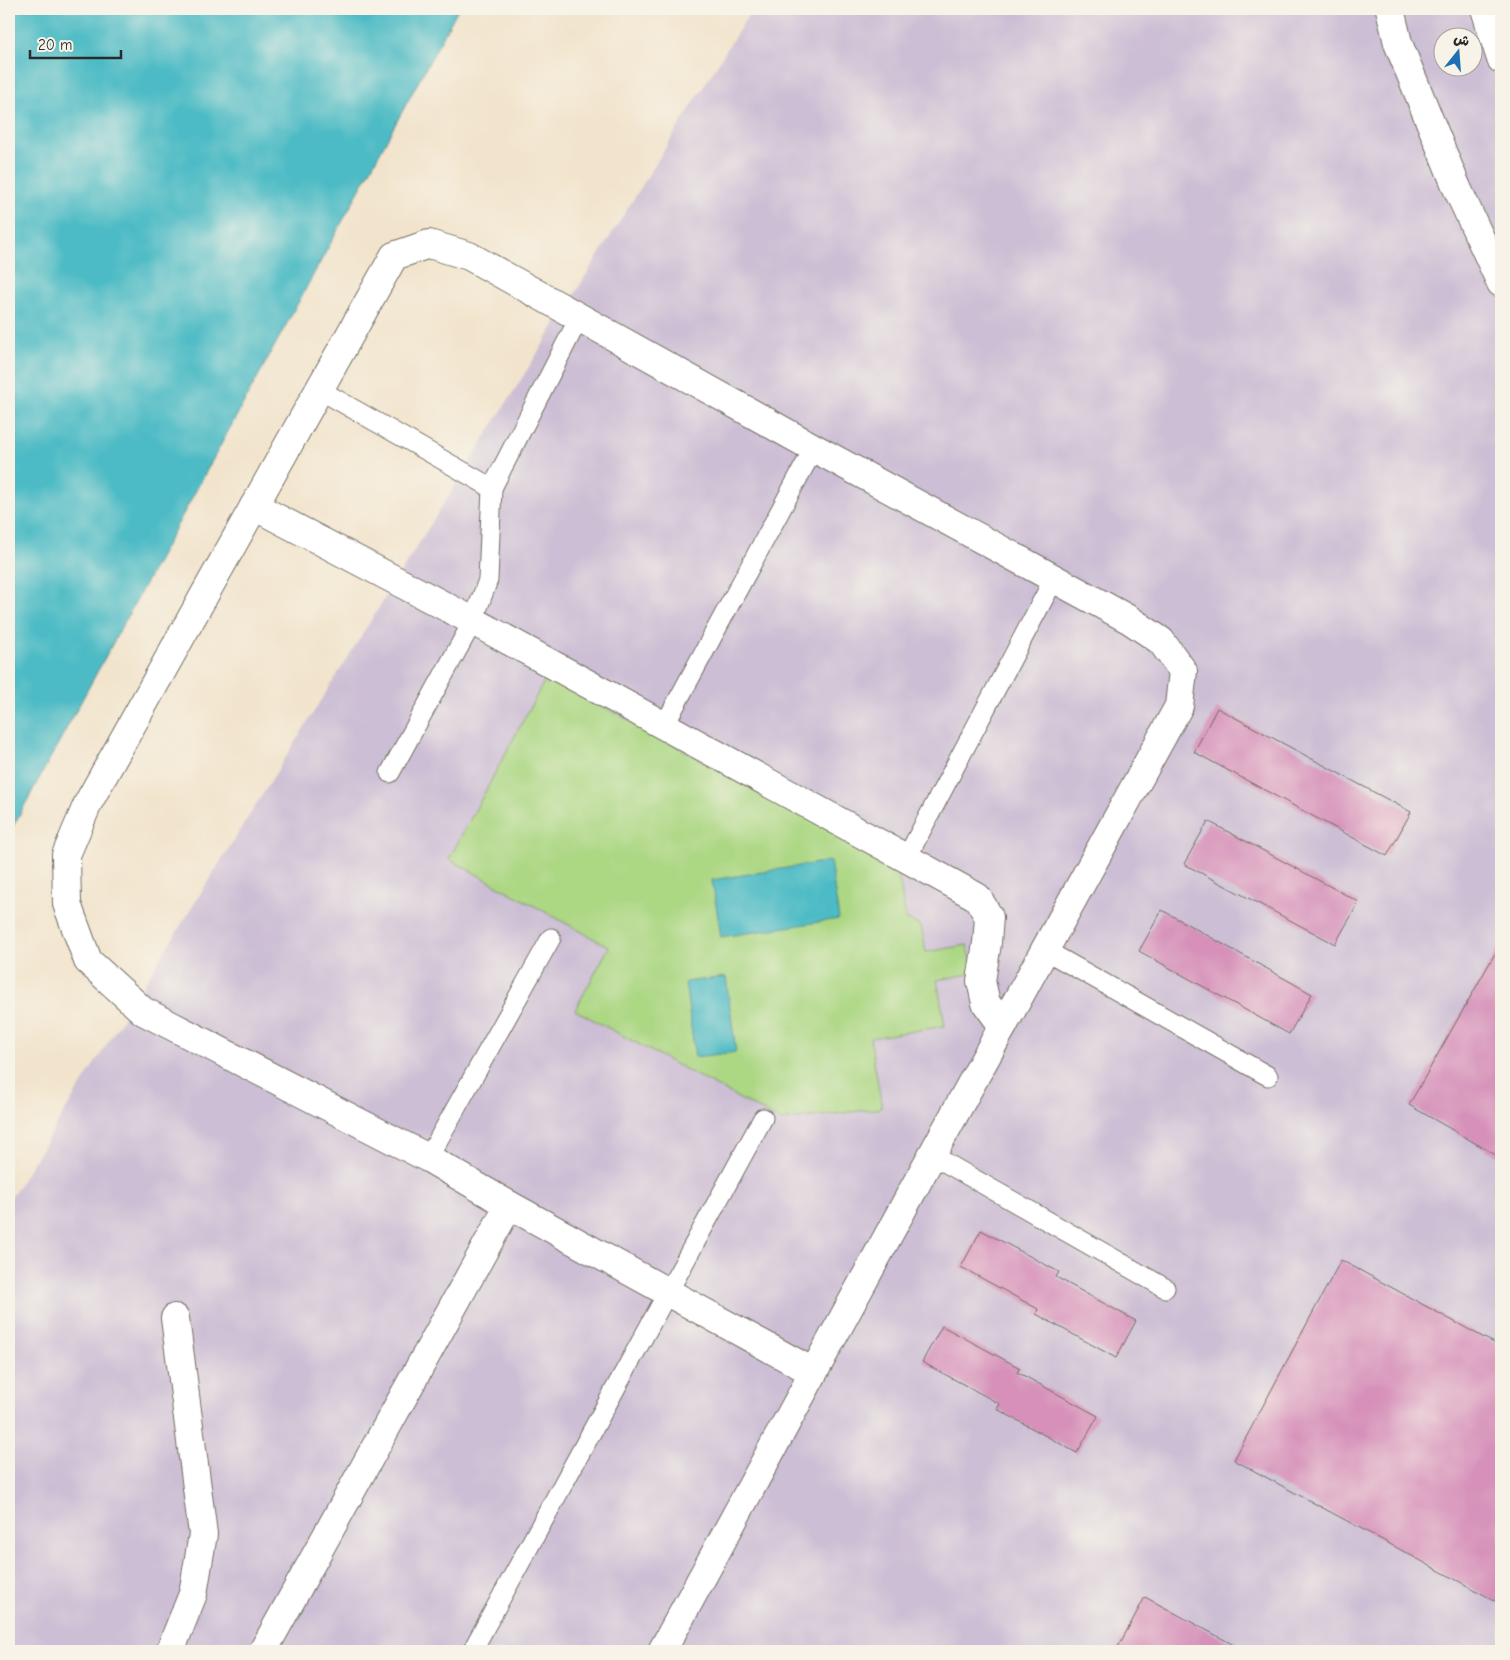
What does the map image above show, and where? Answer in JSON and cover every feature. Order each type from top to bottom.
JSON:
[{"type":"street","points":[[1390,9],[1398,43],[1449,170],[1501,283]]},
{"type":"street","points":[[1485,9],[1501,59]]},
{"type":"street","points":[[662,1651],[1179,706],[1183,671],[1161,641],[1130,620],[1055,577],[814,448],[469,256],[429,244],[394,256],[88,803],[66,854],[67,904],[88,961],[143,1011],[428,1158],[509,1206],[813,1372]]},
{"type":"street","points":[[254,506],[472,621],[977,897],[988,917],[987,943],[981,981],[986,1003],[1003,1026]]},
{"type":"street","points":[[263,1651],[509,1206]]},
{"type":"street","points":[[170,1651],[193,1594],[203,1534],[175,1318]]},
{"type":"lane","points":[[390,773],[472,621],[488,580],[492,488],[579,318]]},
{"type":"lane","points":[[320,390],[492,488]]},
{"type":"lane","points":[[664,726],[814,448]]},
{"type":"lane","points":[[906,859],[1055,577]]},
{"type":"lane","points":[[428,1158],[551,938]]},
{"type":"lane","points":[[1045,950],[1268,1076]]},
{"type":"lane","points":[[472,1651],[763,1118]]},
{"type":"lane","points":[[932,1155],[1166,1288]]},
{"type":"shaded area","points":[[752,9],[1501,9],[1501,1651],[9,1651],[9,1201]]},
{"type":"green space","points":[[547,676],[897,866],[906,919],[921,926],[926,952],[967,945],[975,973],[937,980],[945,1026],[870,1038],[882,1108],[781,1121],[575,1010],[609,947],[449,859]]},
{"type":"water","points":[[9,9],[458,9],[9,834]]},
{"type":"water","points":[[830,861],[839,919],[721,937],[712,880]]},
{"type":"water","points":[[726,977],[736,1052],[695,1057],[685,982]]},
{"type":"building","points":[[1217,708],[1411,812],[1387,856],[1194,752]]},
{"type":"building","points":[[1208,821],[1359,902],[1335,944],[1184,864]]},
{"type":"building","points":[[1162,910],[1312,994],[1289,1034],[1139,951]]},
{"type":"building","points":[[1501,943],[1501,1158],[1409,1105]]},
{"type":"building","points":[[981,1230],[1059,1272],[1056,1277],[1136,1321],[1116,1358],[1036,1314],[1038,1309],[961,1267]]},
{"type":"building","points":[[1341,1260],[1501,1347],[1501,1604],[1234,1460]]},
{"type":"building","points":[[942,1326],[1020,1368],[1017,1372],[1098,1416],[1077,1453],[997,1409],[1000,1404],[922,1362]]},
{"type":"building","points":[[1145,1597],[1245,1651],[1116,1651]]}]
